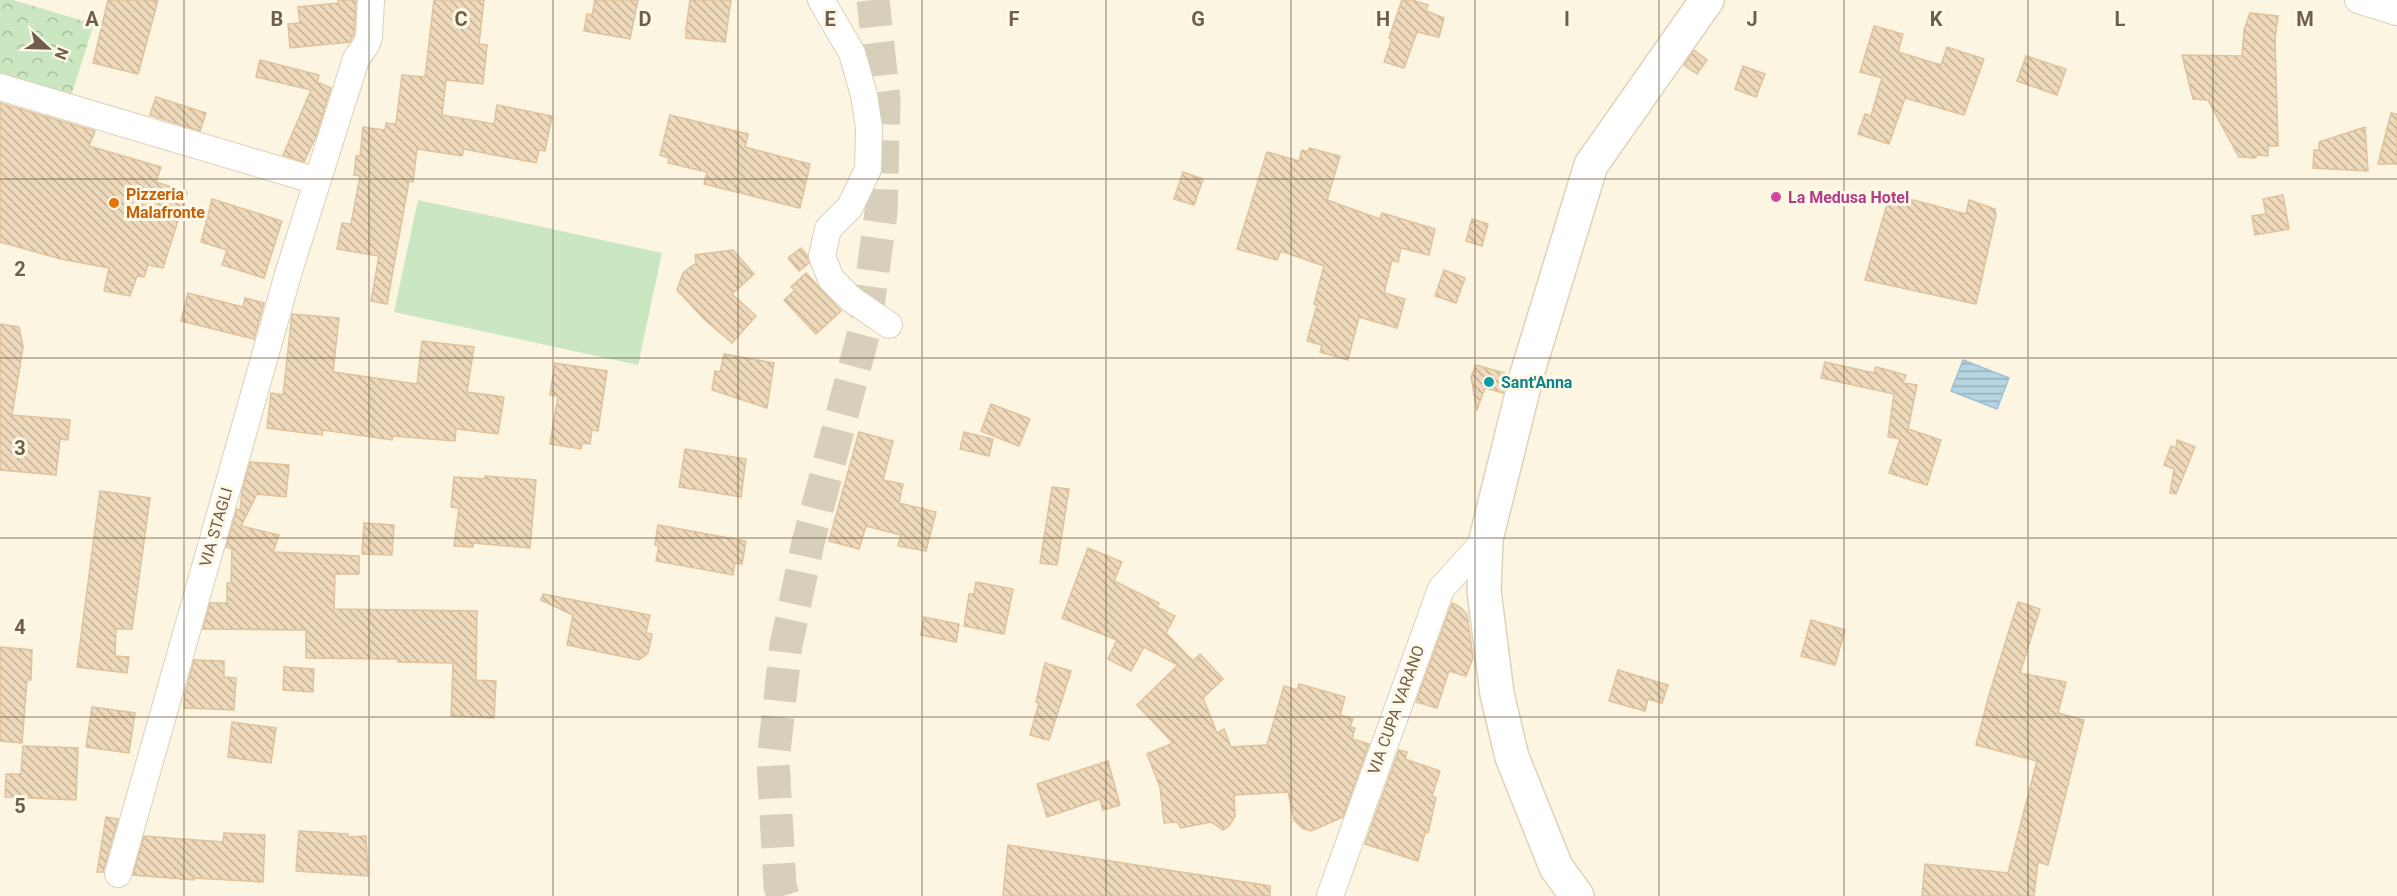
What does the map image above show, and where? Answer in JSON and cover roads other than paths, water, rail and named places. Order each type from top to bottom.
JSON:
[{"type":"street","name":"VIA STAGLI","points":[[118,874],[288,271],[356,59],[369,37],[371,0]]},
{"type":"street","points":[[821,0],[852,53],[864,95],[869,128],[868,169],[850,207],[828,229],[822,256],[831,279],[851,299],[889,325]]},
{"type":"street","points":[[1577,896],[1556,867],[1512,757],[1497,694],[1484,591],[1486,538],[1527,374],[1591,165],[1707,0]]},
{"type":"street","points":[[2358,0],[2397,12]]},
{"type":"street","points":[[0,87],[317,181]]},
{"type":"street","name":"VIA CUPA VARANO","points":[[1330,896],[1441,588],[1486,538]]},
{"type":"water","points":[[1963,360],[2009,378],[1997,409],[1951,391]]},
{"type":"tunnel","points":[[783,896],[780,886],[773,761],[786,645],[808,543],[865,328],[881,213],[884,100],[873,0]]},
{"type":"place","name":"La Medusa Hotel","points":[[1776,197]]},
{"type":"place","name":"Pizzeria Malafronte","points":[[114,203]]},
{"type":"place","name":"Sant'Anna","points":[[1489,382]]}]
